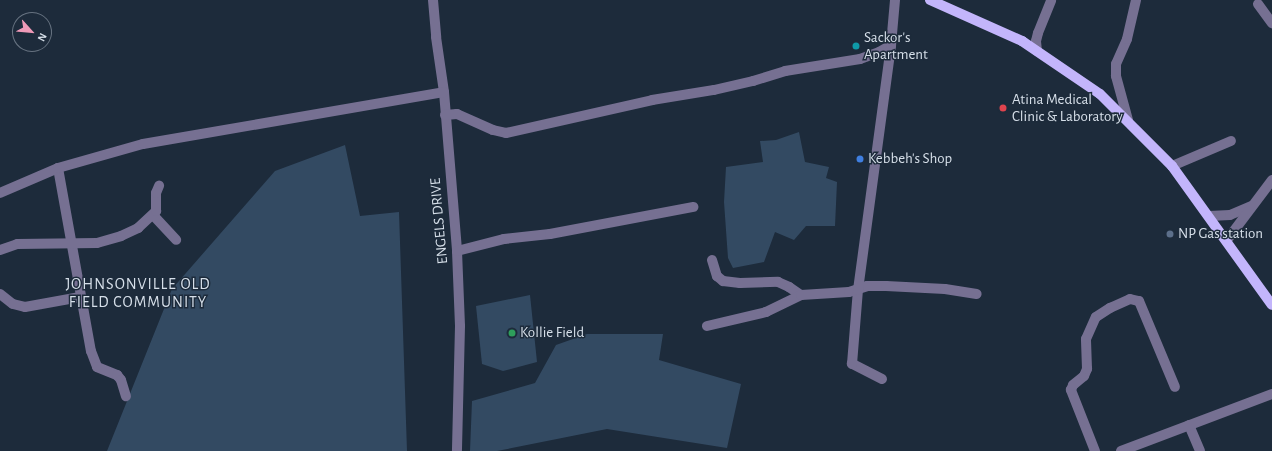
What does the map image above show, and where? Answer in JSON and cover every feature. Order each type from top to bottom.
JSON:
[{"type":"main road","points":[[930,0],[1022,41],[1100,94],[1128,120],[1172,166],[1227,240],[1272,305]]},
{"type":"street","name":"ENGELS DRIVE","points":[[433,0],[436,37],[444,92],[457,251],[460,326],[458,446]]},
{"type":"street","points":[[882,379],[852,364],[858,290],[891,45],[895,0]]},
{"type":"street","points":[[1037,51],[1036,41],[1038,32],[1051,0]]},
{"type":"street","points":[[1128,120],[1116,76],[1116,64],[1127,40],[1136,0]]},
{"type":"street","points":[[1258,4],[1272,23]]},
{"type":"street","points":[[445,115],[457,114],[493,130],[506,132],[652,100],[714,90],[753,81],[785,71],[860,59],[879,52],[891,45]]},
{"type":"street","points":[[0,193],[58,168],[143,144],[444,92]]},
{"type":"street","points":[[1172,166],[1231,141]]},
{"type":"street","points":[[58,168],[80,297],[91,351],[97,367],[117,375],[121,380],[126,396]]},
{"type":"street","points":[[1227,240],[1272,180]]},
{"type":"street","points":[[0,250],[17,244],[97,243],[121,236],[138,228],[143,221],[153,215],[156,211],[156,193],[159,186]]},
{"type":"street","points":[[1209,216],[1230,215],[1253,205]]},
{"type":"street","points":[[457,251],[504,240],[550,234],[693,207]]},
{"type":"street","points":[[153,215],[176,240]]},
{"type":"street","points":[[712,260],[718,276],[723,280],[740,283],[778,282],[801,295]]},
{"type":"street","points":[[707,326],[766,312],[801,295],[849,292],[867,286],[945,289],[977,294]]},
{"type":"street","points":[[0,294],[13,304],[25,307],[80,297]]},
{"type":"street","points":[[1095,451],[1071,390],[1073,385],[1084,376],[1087,369],[1086,339],[1096,317],[1110,308],[1130,299],[1139,301],[1175,387]]},
{"type":"street","points":[[1121,451],[1272,394]]},
{"type":"street","points":[[1189,425],[1200,451]]},
{"type":"shaded area","points":[[799,132],[805,162],[829,167],[826,178],[837,182],[835,226],[806,226],[794,240],[775,232],[764,262],[733,268],[728,258],[724,202],[726,167],[763,162],[760,141],[776,140]]},
{"type":"shaded area","points":[[345,145],[360,216],[399,212],[407,451],[107,451],[172,289],[275,171]]},
{"type":"shaded area","points":[[530,295],[537,362],[503,371],[482,364],[476,306]]},
{"type":"shaded area","points":[[587,334],[663,334],[659,360],[741,384],[727,448],[607,429],[497,451],[470,451],[472,401],[535,383],[556,345]]},
{"type":"place","name":"Sackor's Apartment","points":[[856,46]]},
{"type":"place","name":"Atina Medical Clinic & Laboratory","points":[[1003,108]]},
{"type":"place","name":"Kebbeh's Shop","points":[[860,159]]},
{"type":"place","name":"NP Gas station","points":[[1170,234]]},
{"type":"place","name":"Kollie Field","points":[[512,333]]},
{"type":"district","name":"JOHNSONVILLE OLD FIELD COMMUNITY","points":[[138,293]]}]
